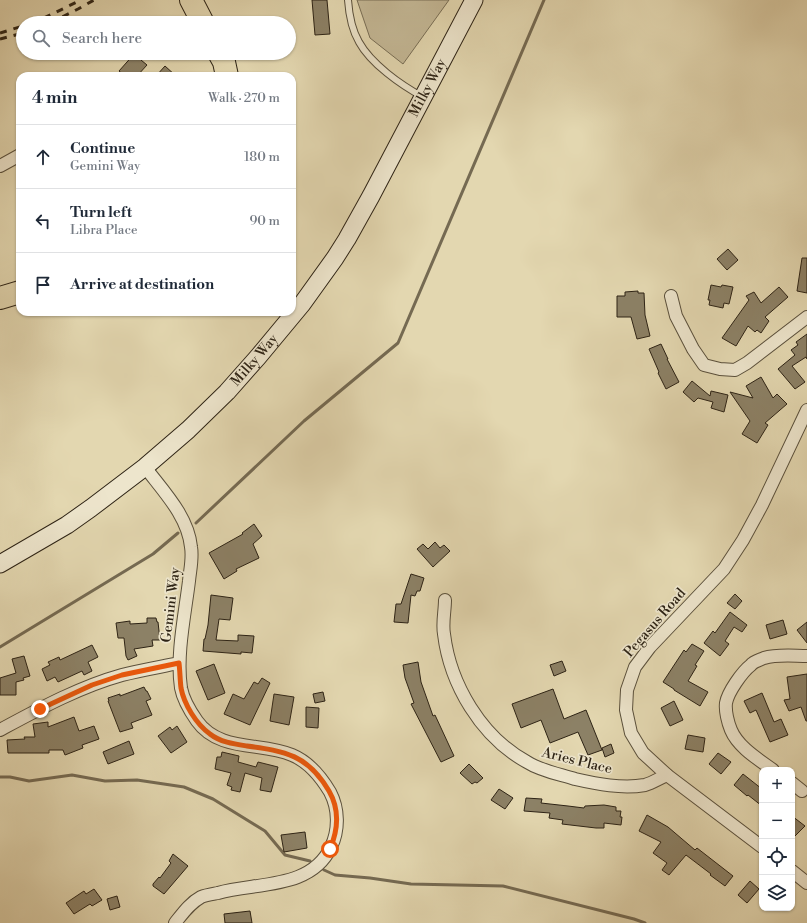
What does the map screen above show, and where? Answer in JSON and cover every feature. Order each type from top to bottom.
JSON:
[{"type":"highway","points":[[191,0],[199,16]]},
{"type":"highway","points":[[223,60],[226,72]]},
{"type":"highway","points":[[0,298],[16,293]]},
{"type":"street","name":"Milky Way","points":[[296,311],[347,239],[474,0]]},
{"type":"street","points":[[0,166],[16,157]]},
{"type":"street","points":[[671,296],[676,316],[692,349],[704,365],[720,369],[735,370],[747,363],[807,317]]},
{"type":"street","name":"Milky Way","points":[[0,564],[66,525],[145,467],[188,430],[227,392],[292,316]]},
{"type":"street","name":"Pegasus Road","points":[[759,845],[667,775],[643,753],[631,733],[626,710],[627,690],[635,667],[650,647],[724,569],[744,540],[807,410]]},
{"type":"street","name":"Gemini Way","points":[[145,467],[177,509],[186,528],[192,547],[179,663],[181,689],[187,706],[198,722],[210,734],[223,741],[292,755],[306,763],[316,772],[326,785],[332,796],[337,816],[335,837],[330,849],[311,871],[296,878],[271,884],[225,891],[202,897],[186,909],[175,923]]},
{"type":"street","name":"Aries Place","points":[[445,600],[444,632],[450,660],[461,692],[482,723],[502,745],[527,763],[550,772],[592,783],[611,785],[645,784],[667,775]]},
{"type":"street","points":[[769,767],[742,745],[734,736],[728,719],[726,702],[730,693],[751,664],[766,657],[807,656]]},
{"type":"street","points":[[0,730],[40,709],[92,685],[122,675],[179,663]]},
{"type":"street","points":[[795,786],[802,790]]},
{"type":"street","points":[[795,873],[807,883]]},
{"type":"lane","points":[[348,0],[351,24],[358,42],[387,74],[422,97]]},
{"type":"shaded area","points":[[357,0],[449,0],[403,64],[370,38]]},
{"type":"building","points":[[312,0],[327,0],[330,34],[315,35]]},
{"type":"building","points":[[129,60],[141,60],[147,65],[141,72],[119,71]]},
{"type":"building","points":[[165,66],[172,72],[160,72]]},
{"type":"building","points":[[728,249],[738,260],[727,270],[717,259]]},
{"type":"building","points":[[802,258],[807,258],[807,293],[797,291]]},
{"type":"building","points":[[711,285],[733,287],[729,304],[724,303],[723,308],[709,305],[710,300],[708,300]]},
{"type":"building","points":[[779,287],[788,297],[765,317],[769,321],[761,333],[757,330],[755,332],[748,326],[736,346],[722,338],[749,300],[746,296],[754,292],[761,303]]},
{"type":"building","points":[[638,291],[638,293],[644,293],[645,315],[650,336],[637,339],[631,317],[617,317],[617,296],[625,296],[625,292]]},
{"type":"building","points":[[807,334],[807,359],[806,357],[792,366],[805,382],[795,389],[778,369],[795,355],[791,350],[798,345],[796,342]]},
{"type":"building","points":[[661,344],[679,382],[666,389],[649,349]]},
{"type":"building","points":[[761,377],[773,398],[777,394],[787,404],[765,423],[768,425],[757,443],[742,434],[750,421],[730,392],[753,398],[746,386]]},
{"type":"building","points":[[692,381],[710,396],[711,391],[728,395],[724,412],[711,408],[713,402],[698,398],[694,402],[683,392]]},
{"type":"building","points":[[254,524],[262,536],[253,544],[259,558],[236,569],[237,571],[224,579],[209,553],[243,534],[242,533]]},
{"type":"building","points":[[435,542],[440,548],[444,545],[450,551],[433,567],[417,549],[423,544],[428,549]]},
{"type":"building","points":[[411,574],[424,578],[420,591],[417,591],[415,596],[411,595],[408,623],[394,622],[396,604],[401,604]]},
{"type":"building","points":[[735,594],[742,601],[735,609],[727,603]]},
{"type":"building","points":[[211,595],[233,598],[230,620],[219,619],[216,640],[238,641],[238,635],[254,636],[252,653],[241,652],[241,654],[203,651],[204,639],[208,625]]},
{"type":"building","points":[[730,612],[747,625],[742,632],[734,627],[725,641],[729,644],[720,656],[704,643],[713,631],[715,633]]},
{"type":"building","points":[[147,618],[156,618],[158,622],[160,640],[152,640],[153,646],[134,649],[137,656],[128,660],[126,656],[124,638],[118,638],[116,623],[130,621],[130,624],[147,623]]},
{"type":"building","points":[[783,620],[787,634],[770,639],[766,625]]},
{"type":"building","points":[[807,622],[807,643],[797,630]]},
{"type":"building","points":[[692,644],[704,651],[695,665],[697,666],[688,681],[708,692],[700,706],[663,682],[684,650],[686,652]]},
{"type":"building","points":[[92,645],[98,657],[88,662],[92,671],[84,675],[82,671],[58,682],[55,677],[47,681],[42,669],[50,665],[48,662],[59,657],[60,660]]},
{"type":"building","points":[[24,656],[30,676],[23,678],[24,680],[16,682],[16,695],[0,695],[0,678],[16,673],[12,659]]},
{"type":"building","points":[[562,661],[566,671],[554,676],[550,665]]},
{"type":"building","points":[[418,662],[421,682],[433,716],[435,715],[454,756],[441,762],[411,704],[414,703],[405,678],[403,665]]},
{"type":"building","points":[[214,664],[225,693],[208,700],[196,671]]},
{"type":"building","points":[[807,674],[806,721],[801,707],[789,711],[784,700],[790,699],[787,677]]},
{"type":"building","points":[[262,678],[270,683],[250,725],[224,714],[233,694],[244,699],[254,682],[258,684]]},
{"type":"building","points":[[144,687],[151,699],[146,701],[152,715],[131,723],[133,728],[120,732],[108,698],[120,694],[120,696]]},
{"type":"building","points":[[553,689],[564,719],[586,710],[602,750],[588,755],[578,732],[550,743],[541,720],[521,728],[512,704]]},
{"type":"building","points":[[323,692],[325,701],[315,703],[313,694]]},
{"type":"building","points":[[762,693],[774,722],[781,719],[788,735],[770,742],[756,710],[750,713],[744,701]]},
{"type":"building","points":[[274,694],[294,697],[289,725],[270,721]]},
{"type":"building","points":[[674,701],[683,720],[670,726],[661,708]]},
{"type":"building","points":[[306,707],[319,708],[318,728],[306,727]]},
{"type":"building","points":[[74,717],[79,731],[94,726],[99,739],[82,745],[83,748],[65,755],[63,750],[49,750],[49,753],[8,753],[7,740],[35,737],[33,724],[48,722],[48,727]]},
{"type":"building","points":[[177,726],[187,742],[171,753],[158,736],[170,727],[172,730]]},
{"type":"building","points":[[688,735],[705,738],[703,752],[685,749]]},
{"type":"building","points":[[129,741],[134,754],[108,764],[103,752]]},
{"type":"building","points":[[611,744],[614,753],[605,757],[602,748]]},
{"type":"building","points":[[222,752],[239,756],[238,762],[256,767],[258,762],[278,767],[271,792],[260,790],[262,778],[245,773],[240,792],[231,790],[232,787],[227,785],[231,773],[215,769],[217,757],[221,757]]},
{"type":"building","points":[[718,753],[731,762],[721,774],[709,764]]},
{"type":"building","points":[[469,764],[483,778],[477,783],[475,782],[472,784],[460,773]]},
{"type":"building","points":[[743,774],[759,787],[759,804],[748,795],[747,796],[734,785]]},
{"type":"building","points":[[499,789],[513,798],[505,809],[491,800]]},
{"type":"building","points":[[526,798],[542,799],[541,803],[584,808],[585,806],[604,805],[616,807],[616,811],[621,811],[621,825],[604,823],[604,828],[596,828],[562,824],[563,820],[549,818],[550,813],[524,811]]},
{"type":"building","points":[[647,815],[668,827],[695,850],[697,848],[733,876],[725,886],[686,855],[669,875],[662,870],[667,863],[653,853],[661,842],[639,831]]},
{"type":"building","points":[[795,818],[805,826],[795,836]]},
{"type":"building","points":[[305,832],[307,848],[284,852],[281,835]]},
{"type":"building","points":[[173,854],[188,866],[164,894],[153,886],[153,884],[159,877],[160,878],[171,863],[169,861]]},
{"type":"building","points":[[750,881],[759,889],[747,903],[738,895]]},
{"type":"building","points":[[94,889],[102,900],[92,906],[90,904],[74,914],[66,903],[84,891],[86,894]]},
{"type":"building","points":[[117,896],[120,907],[110,910],[107,899]]},
{"type":"building","points":[[250,911],[252,923],[225,923],[224,914]]},
{"type":"waterway","points":[[196,523],[304,421],[398,343],[544,0]]},
{"type":"waterway","points":[[0,647],[153,554],[178,533]]},
{"type":"waterway","points":[[0,777],[10,777],[29,781],[72,775],[105,781],[137,780],[184,787],[213,799],[265,831],[285,855],[310,861]]},
{"type":"waterway","points":[[324,870],[335,875],[411,884],[503,886],[645,923]]},
{"type":"railway","points":[[48,16],[81,0]]},
{"type":"railway","points":[[64,16],[94,0]]},
{"type":"railway","points":[[0,33],[16,28]]},
{"type":"railway","points":[[0,39],[16,35]]},
{"type":"route","points":[[40,709],[92,685],[122,675],[179,663],[181,689],[187,706],[198,722],[210,734],[223,741],[292,755],[306,763],[316,772],[332,796],[337,816],[335,837],[330,849]]}]
